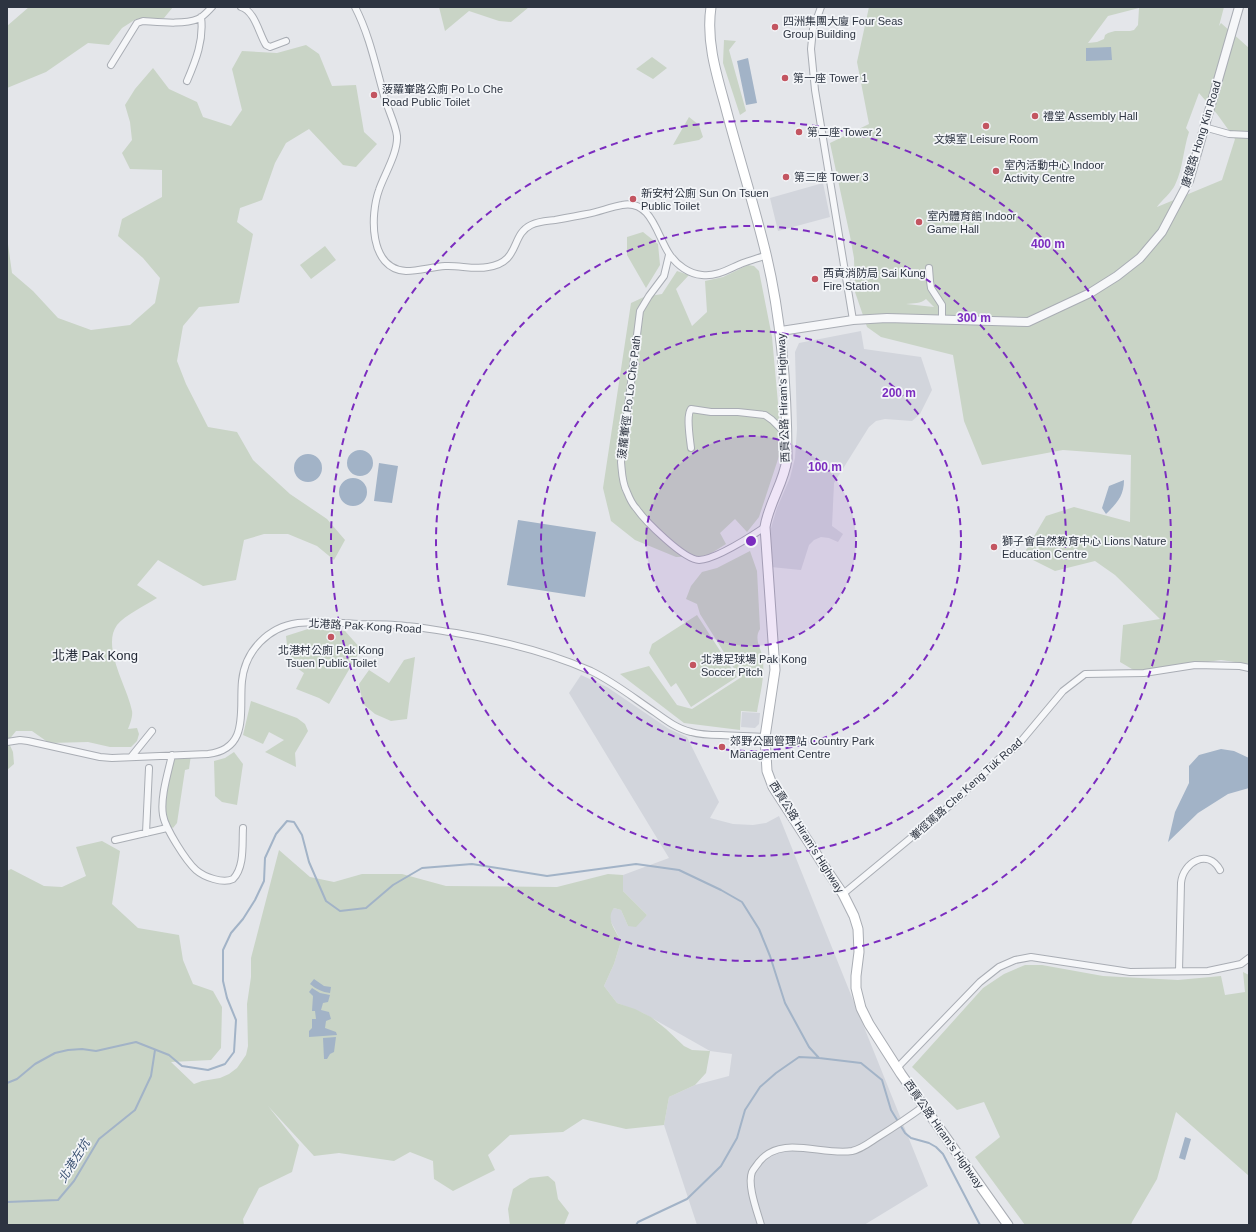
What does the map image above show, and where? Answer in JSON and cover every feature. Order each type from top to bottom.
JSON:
[{"type":"main road","name":"西貢公路 Hiram's Highway","points":[[711,7],[711,38],[714,67],[737,155],[767,255],[781,331],[787,459],[785,472],[770,507],[765,527],[774,670],[765,737],[767,771],[773,787],[843,894],[854,916],[858,929],[859,952],[856,976],[859,1002],[869,1024],[897,1068],[1008,1225]]},
{"type":"street","points":[[110,65],[137,23],[143,21],[183,22],[198,19],[212,7]]},
{"type":"street","points":[[241,7],[247,9],[251,14],[266,45],[270,47],[286,41]]},
{"type":"street","points":[[355,7],[370,45],[397,137],[394,153],[375,204],[374,222],[375,239],[379,250],[384,260],[392,267],[405,271],[443,266],[486,268],[507,260],[521,234],[529,226],[542,221],[586,214],[623,205],[632,205],[641,208],[659,231],[669,254],[680,266],[692,272],[702,275],[714,275],[767,255]]},
{"type":"street","points":[[821,7],[816,20],[811,49],[815,83],[854,320]]},
{"type":"street","name":"康健路 Hong Kin Road","points":[[781,331],[854,320],[887,318],[1028,322],[1090,293],[1117,276],[1140,258],[1162,232],[1189,181],[1239,7]]},
{"type":"street","points":[[187,81],[198,53],[203,28],[201,17]]},
{"type":"street","points":[[1204,127],[1229,134],[1249,135]]},
{"type":"street","name":"菠蘿輋徑 Po Lo Che Path","points":[[669,254],[664,276],[640,311],[621,462],[622,476],[626,490],[636,508],[656,530],[682,553],[692,559],[700,560],[732,548],[765,527]]},
{"type":"street","points":[[930,268],[931,288],[942,305],[942,320]]},
{"type":"street","points":[[691,448],[689,412],[691,409],[712,412],[738,412],[765,415],[786,434]]},
{"type":"street","name":"北港路 Pak Kong Road","points":[[7,742],[20,740],[28,741],[104,757],[214,753],[221,751],[230,744],[237,735],[240,726],[242,676],[246,663],[258,642],[273,632],[289,625],[308,622],[407,626],[492,639],[530,648],[564,659],[599,675],[663,718],[686,731],[701,734],[765,737]]},
{"type":"street","name":"輋徑篤路 Che Keng Tuk Road","points":[[843,894],[953,803],[1000,758],[1017,746],[1063,692],[1085,674],[1144,673],[1195,666],[1240,666],[1249,668]]},
{"type":"street","points":[[131,757],[152,731]]},
{"type":"street","points":[[172,755],[163,803],[163,814],[167,828],[196,870],[206,876],[224,881],[231,880],[238,871],[243,828]]},
{"type":"street","points":[[146,833],[149,768]]},
{"type":"street","points":[[116,840],[167,828]]},
{"type":"street","points":[[1179,971],[1181,883],[1184,871],[1193,862],[1205,859],[1214,862],[1220,870]]},
{"type":"street","points":[[897,1068],[980,982],[999,967],[1015,960],[1031,957],[1130,972],[1208,971],[1241,964],[1249,958]]},
{"type":"street","points":[[761,1225],[750,1182],[751,1175],[762,1159],[772,1150],[783,1148],[851,1151],[863,1147],[924,1106]]},
{"type":"shaded area","points":[[823,183],[830,217],[778,231],[770,198]]},
{"type":"shaded area","points":[[861,331],[864,349],[921,357],[932,390],[920,414],[912,421],[885,419],[876,421],[869,427],[834,483],[832,526],[843,534],[838,542],[829,538],[821,537],[814,540],[809,545],[801,570],[771,567],[771,528],[777,508],[790,478],[795,458],[797,429],[795,352],[799,343]]},
{"type":"shaded area","points":[[581,675],[607,687],[669,729],[687,737],[719,802],[710,818],[733,824],[753,825],[766,823],[779,816],[928,1186],[864,1225],[697,1225],[664,1125],[669,1097],[695,1085],[729,1076],[732,1054],[710,1051],[643,1013],[617,1003],[604,986],[614,964],[621,941],[609,918],[610,912],[614,908],[621,910],[628,926],[647,915],[623,891],[623,875],[669,858],[569,693]]},
{"type":"shaded area","points":[[742,712],[760,713],[759,724],[755,728],[741,727]]},
{"type":"green space","points":[[29,7],[173,7],[164,18],[136,19],[122,28],[109,45],[88,43],[46,72],[7,88],[7,26]]},
{"type":"green space","points":[[439,7],[529,7],[511,22],[499,21],[469,11],[445,31]]},
{"type":"green space","points":[[869,7],[1224,7],[1219,26],[1221,23],[1249,48],[1249,664],[1221,660],[1137,672],[1120,662],[1123,625],[1160,619],[1115,575],[1095,561],[1055,571],[1023,555],[1046,516],[1074,507],[1130,522],[1131,455],[1063,450],[982,465],[964,421],[953,355],[881,337],[867,327],[855,292],[854,258],[830,143],[869,124],[857,62]],"holes":[[[1139,8],[1138,25],[1134,30],[1115,31],[1105,35],[1104,39],[1097,42],[1088,43],[1108,16]],[[1199,93],[1217,114],[1235,139],[1222,180],[1157,207],[1171,191],[1178,179],[1189,132],[1186,128]],[[926,299],[934,307],[906,304],[922,302]]]},
{"type":"green space","points":[[724,40],[736,41],[729,50],[746,111],[740,115],[723,63]]},
{"type":"green space","points":[[306,45],[319,54],[332,86],[356,85],[364,132],[377,144],[356,167],[343,165],[309,129],[286,143],[275,163],[262,200],[240,208],[237,222],[253,234],[239,303],[199,307],[183,326],[177,361],[186,384],[208,427],[237,432],[253,460],[290,494],[327,519],[345,540],[334,560],[317,546],[288,534],[264,534],[244,540],[236,580],[203,586],[158,560],[137,585],[157,598],[121,621],[117,625],[113,634],[112,644],[114,656],[132,711],[132,718],[128,729],[137,728],[139,734],[137,741],[131,747],[110,747],[88,742],[49,743],[32,731],[16,731],[8,741],[13,752],[14,764],[7,770],[7,237],[12,273],[33,291],[58,318],[91,330],[130,325],[155,303],[160,278],[143,258],[118,236],[122,219],[162,197],[162,170],[130,169],[122,153],[132,140],[130,122],[125,105],[135,89],[153,68],[169,89],[197,102],[203,117],[231,126],[242,110],[232,69],[242,51],[277,53]]},
{"type":"green space","points":[[652,57],[667,68],[653,79],[636,69]]},
{"type":"green space","points":[[689,117],[699,125],[703,137],[699,140],[673,145]]},
{"type":"green space","points":[[643,232],[658,244],[660,265],[646,288],[627,255],[627,237]]},
{"type":"green space","points":[[325,246],[336,260],[311,279],[300,265]]},
{"type":"green space","points":[[748,265],[754,266],[759,271],[772,337],[782,447],[759,517],[747,532],[735,519],[720,533],[726,544],[707,556],[676,557],[635,540],[611,521],[603,488],[631,303],[644,297],[662,294],[677,271],[689,275],[676,289],[692,326],[707,312],[705,281],[723,277]]},
{"type":"green space","points":[[750,551],[757,571],[760,629],[757,639],[763,662],[762,684],[757,712],[741,711],[740,730],[684,723],[620,674],[649,666],[677,705],[692,709],[740,678],[700,614],[697,604],[686,599],[691,586],[702,572],[717,568]]},
{"type":"green space","name":"北港足球場 Pak Kong Soccer Pitch","points":[[697,615],[737,677],[691,707],[676,683],[671,687],[649,653],[652,644]]},
{"type":"green space","points":[[308,629],[345,631],[361,649],[329,704],[319,698],[296,689],[304,673],[295,665],[290,657],[287,648],[286,636]]},
{"type":"green space","points":[[415,657],[407,719],[391,721],[375,714],[363,704],[359,684],[369,670],[389,683],[404,660]]},
{"type":"green space","points":[[251,701],[297,718],[305,724],[308,731],[295,753],[296,767],[265,752],[284,740],[269,732],[263,744],[243,735]]},
{"type":"green space","points":[[234,752],[243,764],[237,805],[222,802],[215,796],[214,761],[225,758]]},
{"type":"green space","points":[[191,755],[189,769],[185,770],[177,823],[173,828],[168,825],[165,803],[174,756]]},
{"type":"green space","points":[[102,841],[120,851],[112,904],[138,928],[179,935],[183,960],[193,984],[213,991],[222,1007],[221,1048],[211,1060],[171,1062],[194,1084],[220,1078],[229,1074],[237,1068],[246,1055],[248,1046],[247,1004],[251,977],[251,958],[279,850],[310,877],[334,882],[362,874],[402,874],[446,886],[557,887],[608,874],[623,875],[623,891],[647,915],[636,927],[628,926],[621,910],[614,908],[611,921],[621,941],[614,964],[604,986],[617,1003],[635,1009],[651,1017],[684,1046],[692,1050],[710,1051],[706,1073],[695,1085],[669,1097],[664,1125],[626,1129],[583,1119],[563,1132],[510,1135],[488,1155],[495,1170],[453,1191],[434,1179],[433,1161],[410,1152],[394,1161],[339,1153],[314,1156],[268,1106],[299,1145],[292,1172],[259,1188],[243,1219],[244,1225],[7,1225],[7,871],[11,869],[44,886],[62,887],[86,876],[76,847]]},
{"type":"green space","points":[[1025,965],[1042,965],[1103,976],[1178,980],[1221,976],[1225,995],[1245,992],[1243,972],[1249,975],[1249,1176],[1176,1112],[1157,1179],[1131,1225],[1025,1225],[975,1157],[1000,1137],[984,1102],[957,1110],[912,1067],[983,988],[1004,974]]},
{"type":"green space","points":[[548,1176],[555,1182],[558,1199],[569,1213],[564,1225],[510,1225],[508,1209],[513,1189],[530,1178]]},
{"type":"water","points":[[1111,47],[1112,60],[1086,61],[1086,48]]},
{"type":"water","points":[[748,58],[757,103],[746,105],[737,61]]},
{"type":"water","points":[[360,450],[370,453],[373,463],[370,473],[360,476],[350,473],[347,463],[350,453]]},
{"type":"water","points":[[308,454],[318,458],[322,468],[318,478],[308,482],[298,478],[294,468],[298,458]]},
{"type":"water","points":[[379,463],[398,466],[392,503],[374,501]]},
{"type":"water","points":[[353,478],[363,482],[367,492],[363,502],[353,506],[343,502],[339,492],[343,482]]},
{"type":"water","points":[[1124,480],[1123,491],[1119,499],[1106,514],[1102,508],[1109,486]]},
{"type":"water","points":[[518,520],[596,532],[585,597],[507,585]]},
{"type":"water","points":[[1221,749],[1234,751],[1249,758],[1249,788],[1228,794],[1198,813],[1168,842],[1175,812],[1189,783],[1189,766],[1199,755]]},
{"type":"water","points":[[314,979],[324,986],[331,987],[330,993],[319,990],[310,984]]},
{"type":"water","points":[[312,988],[320,993],[330,995],[328,1002],[323,1003],[321,1010],[329,1012],[331,1019],[326,1021],[325,1028],[336,1032],[337,1035],[309,1037],[309,1031],[312,1028],[312,1019],[316,1019],[315,1011],[312,1011],[313,996],[309,992]]},
{"type":"water","points":[[336,1037],[334,1052],[330,1054],[327,1059],[324,1059],[323,1038]]},
{"type":"water","points":[[1185,1137],[1191,1139],[1185,1160],[1179,1158]]},
{"type":"waterway","points":[[7,1083],[17,1079],[35,1064],[55,1053],[82,1049],[96,1051],[136,1042],[169,1055],[182,1066],[208,1070],[225,1064],[234,1052],[236,1020],[227,998],[223,981],[223,950],[231,933],[243,919],[255,900],[264,881],[265,858],[276,834],[287,821],[294,822],[302,835],[309,862],[326,901],[340,911],[366,908],[393,885],[422,868],[472,864],[547,876],[636,864],[679,870],[742,902],[759,929],[770,956],[785,1003],[809,1047],[819,1058]]},
{"type":"waterway","name":"北港左坑","points":[[7,1202],[58,1200],[74,1181],[99,1139],[135,1110],[151,1076],[155,1050]]},
{"type":"waterway","points":[[636,1225],[638,1222],[687,1199],[721,1166],[737,1138],[745,1110],[760,1087],[776,1073],[799,1057],[861,1063],[882,1080],[891,1110],[905,1133],[911,1138],[929,1143],[943,1154],[980,1225]]},
{"type":"place","name":"四洲集團大廈 Four Seas Group Building","points":[[775,27]]},
{"type":"place","name":"第一座 Tower 1","points":[[785,78]]},
{"type":"place","name":"菠蘿輋路公廁 Po Lo Che Road Public Toilet","points":[[374,95]]},
{"type":"place","name":"禮堂 Assembly Hall","points":[[1035,116]]},
{"type":"place","name":"文娛室 Leisure Room","points":[[986,126]]},
{"type":"place","name":"第二座 Tower 2","points":[[799,132]]},
{"type":"place","name":"室內活動中心 Indoor Activity Centre","points":[[996,171]]},
{"type":"place","name":"第三座 Tower 3","points":[[786,177]]},
{"type":"place","name":"新安村公廁 Sun On Tsuen Public Toilet","points":[[633,199]]},
{"type":"place","name":"室內體育館 Indoor Game Hall","points":[[919,222]]},
{"type":"place","name":"西貢消防局 Sai Kung Fire Station","points":[[815,279]]},
{"type":"place","name":"獅子會自然教育中心 Lions Nature Education Centre","points":[[994,547]]},
{"type":"place","name":"北港村公廁 Pak Kong Tsuen Public Toilet","points":[[331,637]]},
{"type":"place","name":"北港足球場 Pak Kong Soccer Pitch","points":[[693,665]]},
{"type":"place","name":"郊野公園管理站 Country Park Management Centre","points":[[722,747]]},
{"type":"district","name":"北港 Pak Kong","points":[[95,655]]}]
